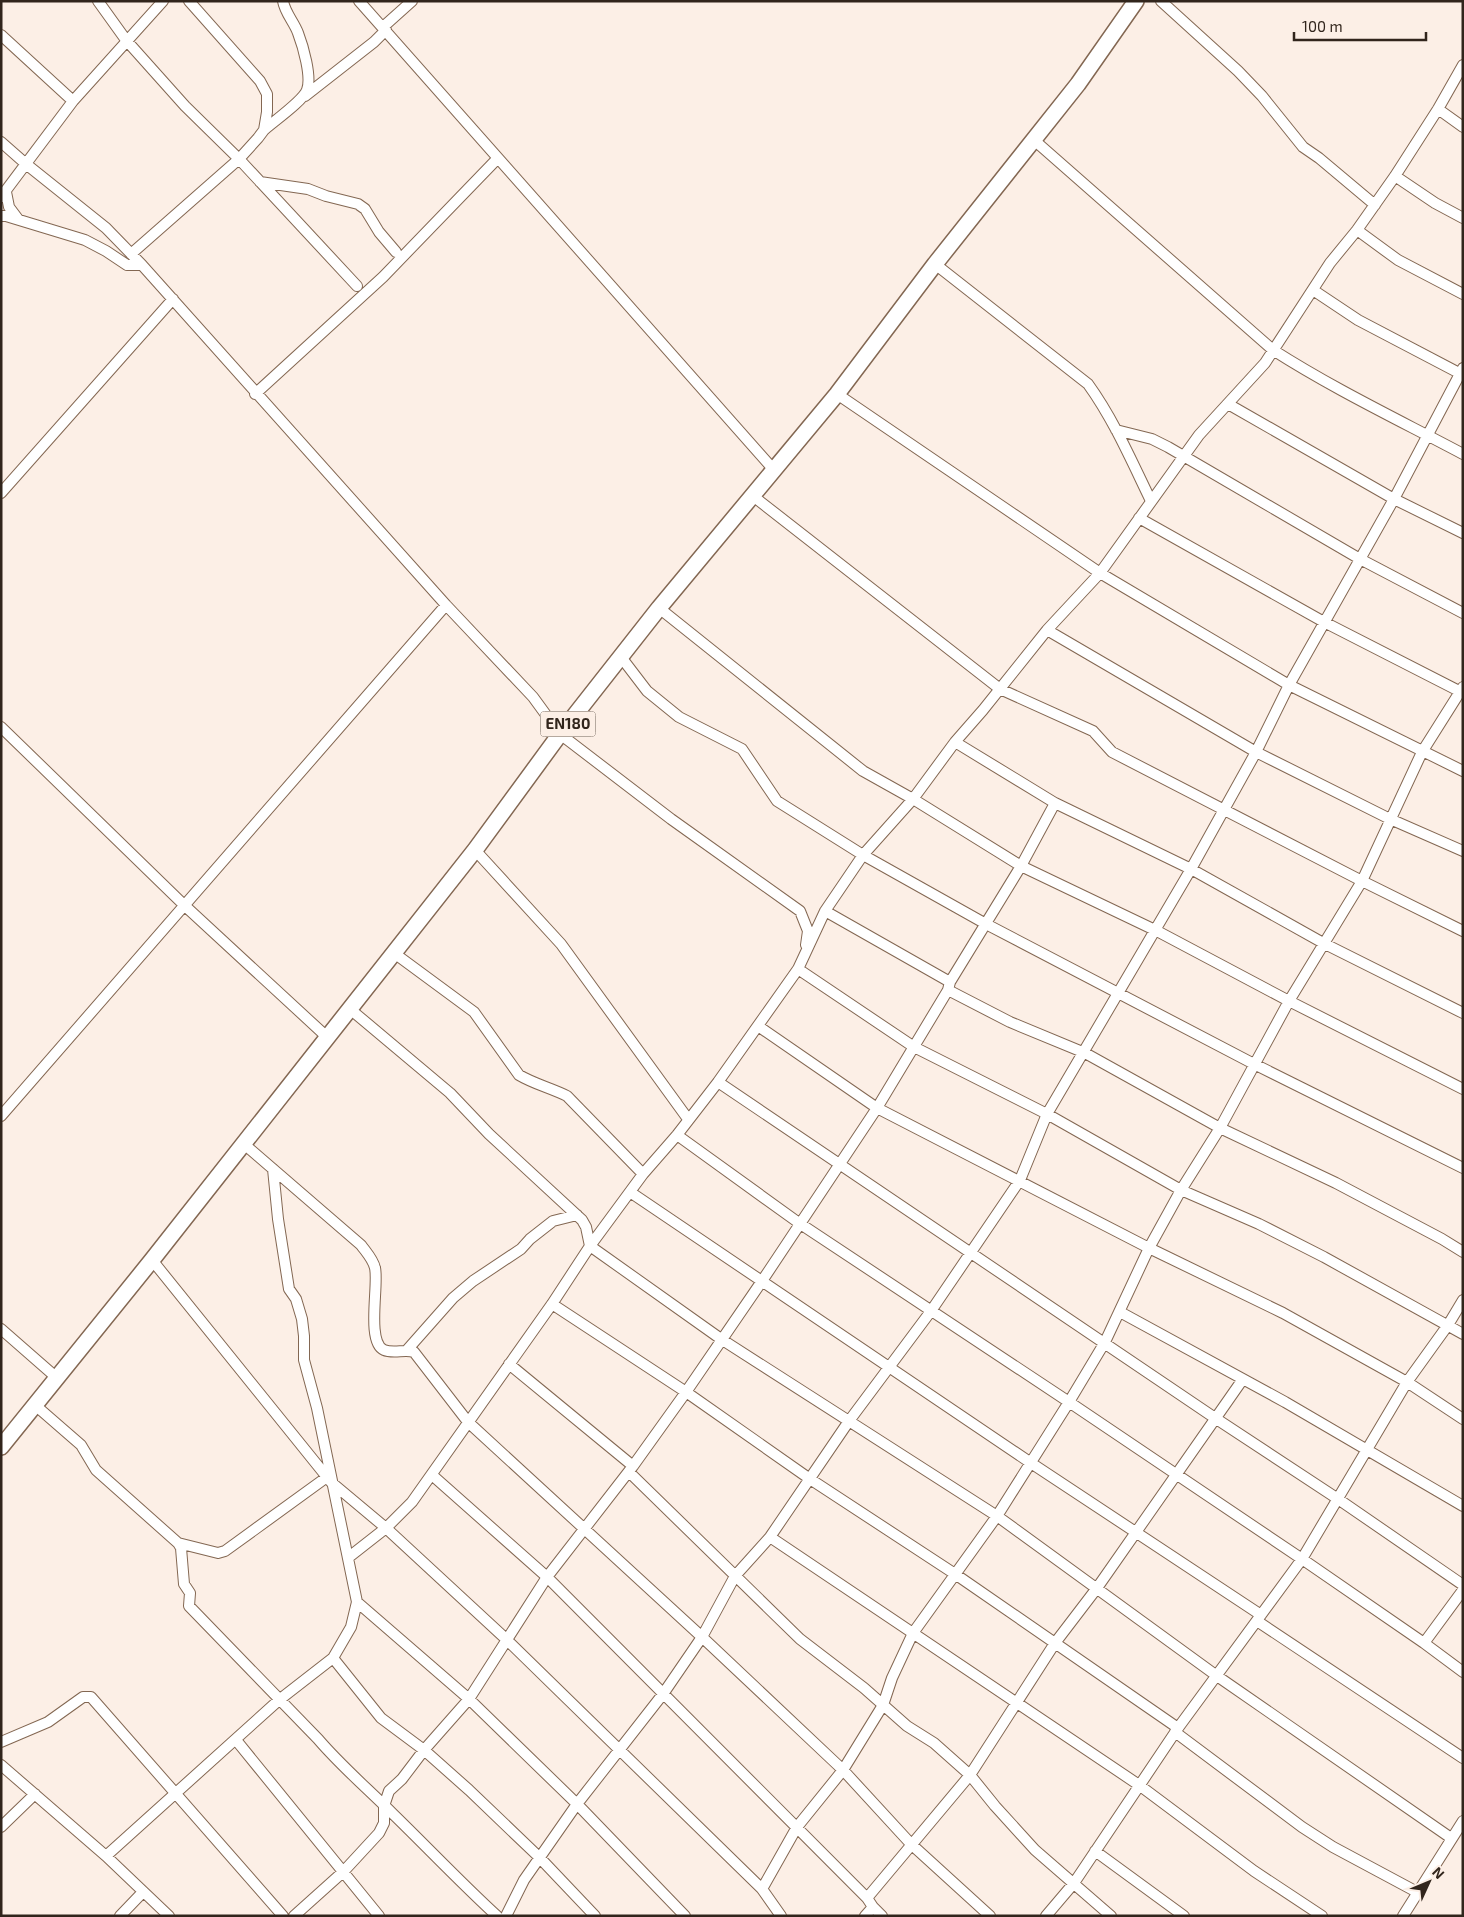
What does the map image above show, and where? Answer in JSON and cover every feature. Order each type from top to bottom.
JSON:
[{"type":"main road","name":"EN180","points":[[1,1447],[152,1260],[394,953],[474,850],[560,734],[659,608],[837,394],[935,264],[1078,84],[1136,1]]},
{"type":"street","points":[[98,1],[126,40],[185,106],[239,159],[357,286]]},
{"type":"street","points":[[18,219],[9,207],[4,194],[72,101],[162,1]]},
{"type":"street","points":[[189,1],[260,80],[267,94],[264,130]]},
{"type":"street","points":[[283,1],[298,32],[308,70],[309,81],[307,91],[302,98]]},
{"type":"street","points":[[359,1],[385,28],[774,470]]},
{"type":"street","points":[[131,254],[239,159],[264,130],[374,42],[412,1]]},
{"type":"street","points":[[1162,1],[1238,71],[1262,96],[1302,146],[1375,205]]},
{"type":"street","points":[[1,34],[72,101]]},
{"type":"street","points":[[349,1557],[386,1528],[412,1502],[432,1475],[552,1304],[590,1246],[643,1174],[677,1135],[718,1082],[798,969],[825,911],[863,855],[913,799],[955,742],[1047,630],[1100,573],[1199,436],[1265,363],[1330,263],[1357,230],[1395,176],[1438,109],[1463,65]]},
{"type":"street","points":[[1438,109],[1463,127]]},
{"type":"street","points":[[1034,140],[1273,350],[1308,373],[1463,454]]},
{"type":"street","points":[[1,142],[106,228],[142,265],[173,298],[255,394],[446,605],[533,697],[560,734],[671,819],[800,911],[808,931],[805,956]]},
{"type":"street","points":[[255,394],[382,277],[498,158]]},
{"type":"street","points":[[1395,176],[1435,203],[1463,218]]},
{"type":"street","points":[[260,182],[308,189],[326,196],[358,204],[365,209],[379,232],[396,252]]},
{"type":"street","points":[[1,216],[18,219],[85,240],[127,265],[142,265]]},
{"type":"street","points":[[1357,230],[1398,260],[1463,294]]},
{"type":"street","points":[[935,264],[1088,384],[1116,430],[1151,501]]},
{"type":"street","points":[[506,1916],[539,1857],[576,1804],[663,1694],[702,1637],[735,1576],[770,1536],[850,1421],[931,1311],[1020,1180],[1047,1114],[1085,1053],[1118,992],[1157,931],[1256,752],[1289,685],[1394,499],[1462,372],[1358,320],[1313,290]]},
{"type":"street","points":[[1,493],[173,298]]},
{"type":"street","points":[[837,394],[1100,573],[1289,685],[1463,771]]},
{"type":"street","points":[[1228,404],[1394,499],[1463,533]]},
{"type":"street","points":[[1116,430],[1152,439],[1360,559],[1463,613]]},
{"type":"street","points":[[753,496],[1000,689],[1093,731],[1112,752],[1362,881],[1463,930]]},
{"type":"street","points":[[762,1889],[797,1827],[843,1770],[883,1705],[892,1678],[913,1633],[996,1516],[1070,1402],[1105,1342],[1149,1248],[1181,1190],[1220,1128],[1289,1001],[1362,881],[1422,752],[1462,690],[1324,622],[1139,518]]},
{"type":"street","points":[[1,1116],[446,605]]},
{"type":"street","points":[[659,608],[863,771],[913,799],[1021,866],[1157,931],[1289,1001],[1463,1089]]},
{"type":"street","points":[[1047,630],[1256,752],[1390,818],[1463,851]]},
{"type":"street","points":[[621,656],[647,691],[679,717],[742,749],[777,801],[863,855],[986,924],[1254,1064],[1463,1168]]},
{"type":"street","points":[[1,726],[184,905],[327,1037]]},
{"type":"street","points":[[955,742],[1055,803],[1191,869],[1325,944],[1463,1014]]},
{"type":"street","points":[[294,1916],[343,1872],[379,1833],[384,1823],[384,1806],[389,1792],[469,1699],[547,1577],[631,1469],[762,1281],[877,1108],[1021,866],[1055,803]]},
{"type":"street","points":[[474,850],[561,944],[688,1119]]},
{"type":"street","points":[[825,911],[1010,1022],[1085,1053],[1220,1128],[1336,1183],[1463,1252]]},
{"type":"street","points":[[394,953],[474,1012],[519,1074],[529,1081],[553,1088],[567,1096],[643,1174]]},
{"type":"street","points":[[798,969],[914,1047],[1047,1114],[1181,1190],[1259,1224],[1307,1249],[1463,1334]]},
{"type":"street","points":[[350,1009],[450,1093],[489,1134],[577,1216],[586,1227],[590,1246],[721,1339],[996,1516],[1217,1676],[1451,1838]]},
{"type":"street","points":[[758,1026],[877,1108],[1149,1248],[1283,1313],[1407,1382],[1463,1419]]},
{"type":"street","points":[[718,1082],[1463,1585]]},
{"type":"street","points":[[677,1135],[799,1223],[1070,1402],[1302,1559],[1463,1672]]},
{"type":"street","points":[[244,1144],[361,1245],[371,1257],[375,1268],[376,1340],[379,1347],[384,1350],[407,1350],[414,1352],[468,1422],[702,1637],[843,1770],[911,1844],[990,1916]]},
{"type":"street","points":[[106,1856],[279,1700],[333,1658],[351,1627],[358,1602],[349,1557],[329,1480],[317,1408],[304,1360],[302,1319],[296,1300],[289,1289],[272,1169]]},
{"type":"street","points":[[630,1192],[1031,1463],[1136,1531],[1463,1758]]},
{"type":"street","points":[[407,1350],[453,1298],[473,1282],[521,1249],[552,1221],[577,1216]]},
{"type":"street","points":[[152,1260],[329,1480],[386,1528],[506,1639],[762,1889],[781,1916]]},
{"type":"street","points":[[1046,1916],[1074,1884],[1176,1730],[1302,1559],[1407,1382],[1448,1325],[1463,1300]]},
{"type":"street","points":[[552,1304],[686,1392],[810,1479],[955,1574],[1055,1643],[1176,1730],[1302,1826],[1333,1846],[1418,1892]]},
{"type":"street","points":[[1120,1312],[1243,1379],[1463,1506]]},
{"type":"street","points":[[1,1330],[57,1378]]},
{"type":"street","points":[[510,1364],[631,1469],[735,1576],[800,1639],[907,1726],[934,1743],[970,1775],[1035,1850],[1111,1916]]},
{"type":"street","points":[[865,1916],[870,1902],[911,1844],[970,1775],[1055,1643],[1177,1476],[1243,1379]]},
{"type":"street","points":[[35,1405],[81,1445],[96,1470],[178,1543],[181,1548],[184,1584],[190,1593],[189,1606],[318,1739],[337,1762],[497,1916]]},
{"type":"street","points":[[432,1475],[547,1577],[797,1827],[882,1916]]},
{"type":"street","points":[[178,1543],[218,1553],[225,1552],[329,1480]]},
{"type":"street","points":[[770,1536],[1139,1785],[1254,1871],[1322,1916]]},
{"type":"street","points":[[1424,1643],[1463,1590]]},
{"type":"street","points":[[358,1602],[469,1699],[686,1916]]},
{"type":"street","points":[[333,1658],[381,1718],[424,1750],[539,1857],[595,1916]]},
{"type":"street","points":[[1,1742],[48,1722],[87,1696],[95,1699],[283,1916]]},
{"type":"street","points":[[236,1740],[379,1916]]},
{"type":"street","points":[[1,1765],[106,1856],[169,1916]]},
{"type":"street","points":[[1,1827],[35,1794]]},
{"type":"street","points":[[1402,1916],[1463,1821]]},
{"type":"street","points":[[1095,1851],[1184,1916]]},
{"type":"street","points":[[120,1916],[143,1892]]}]
